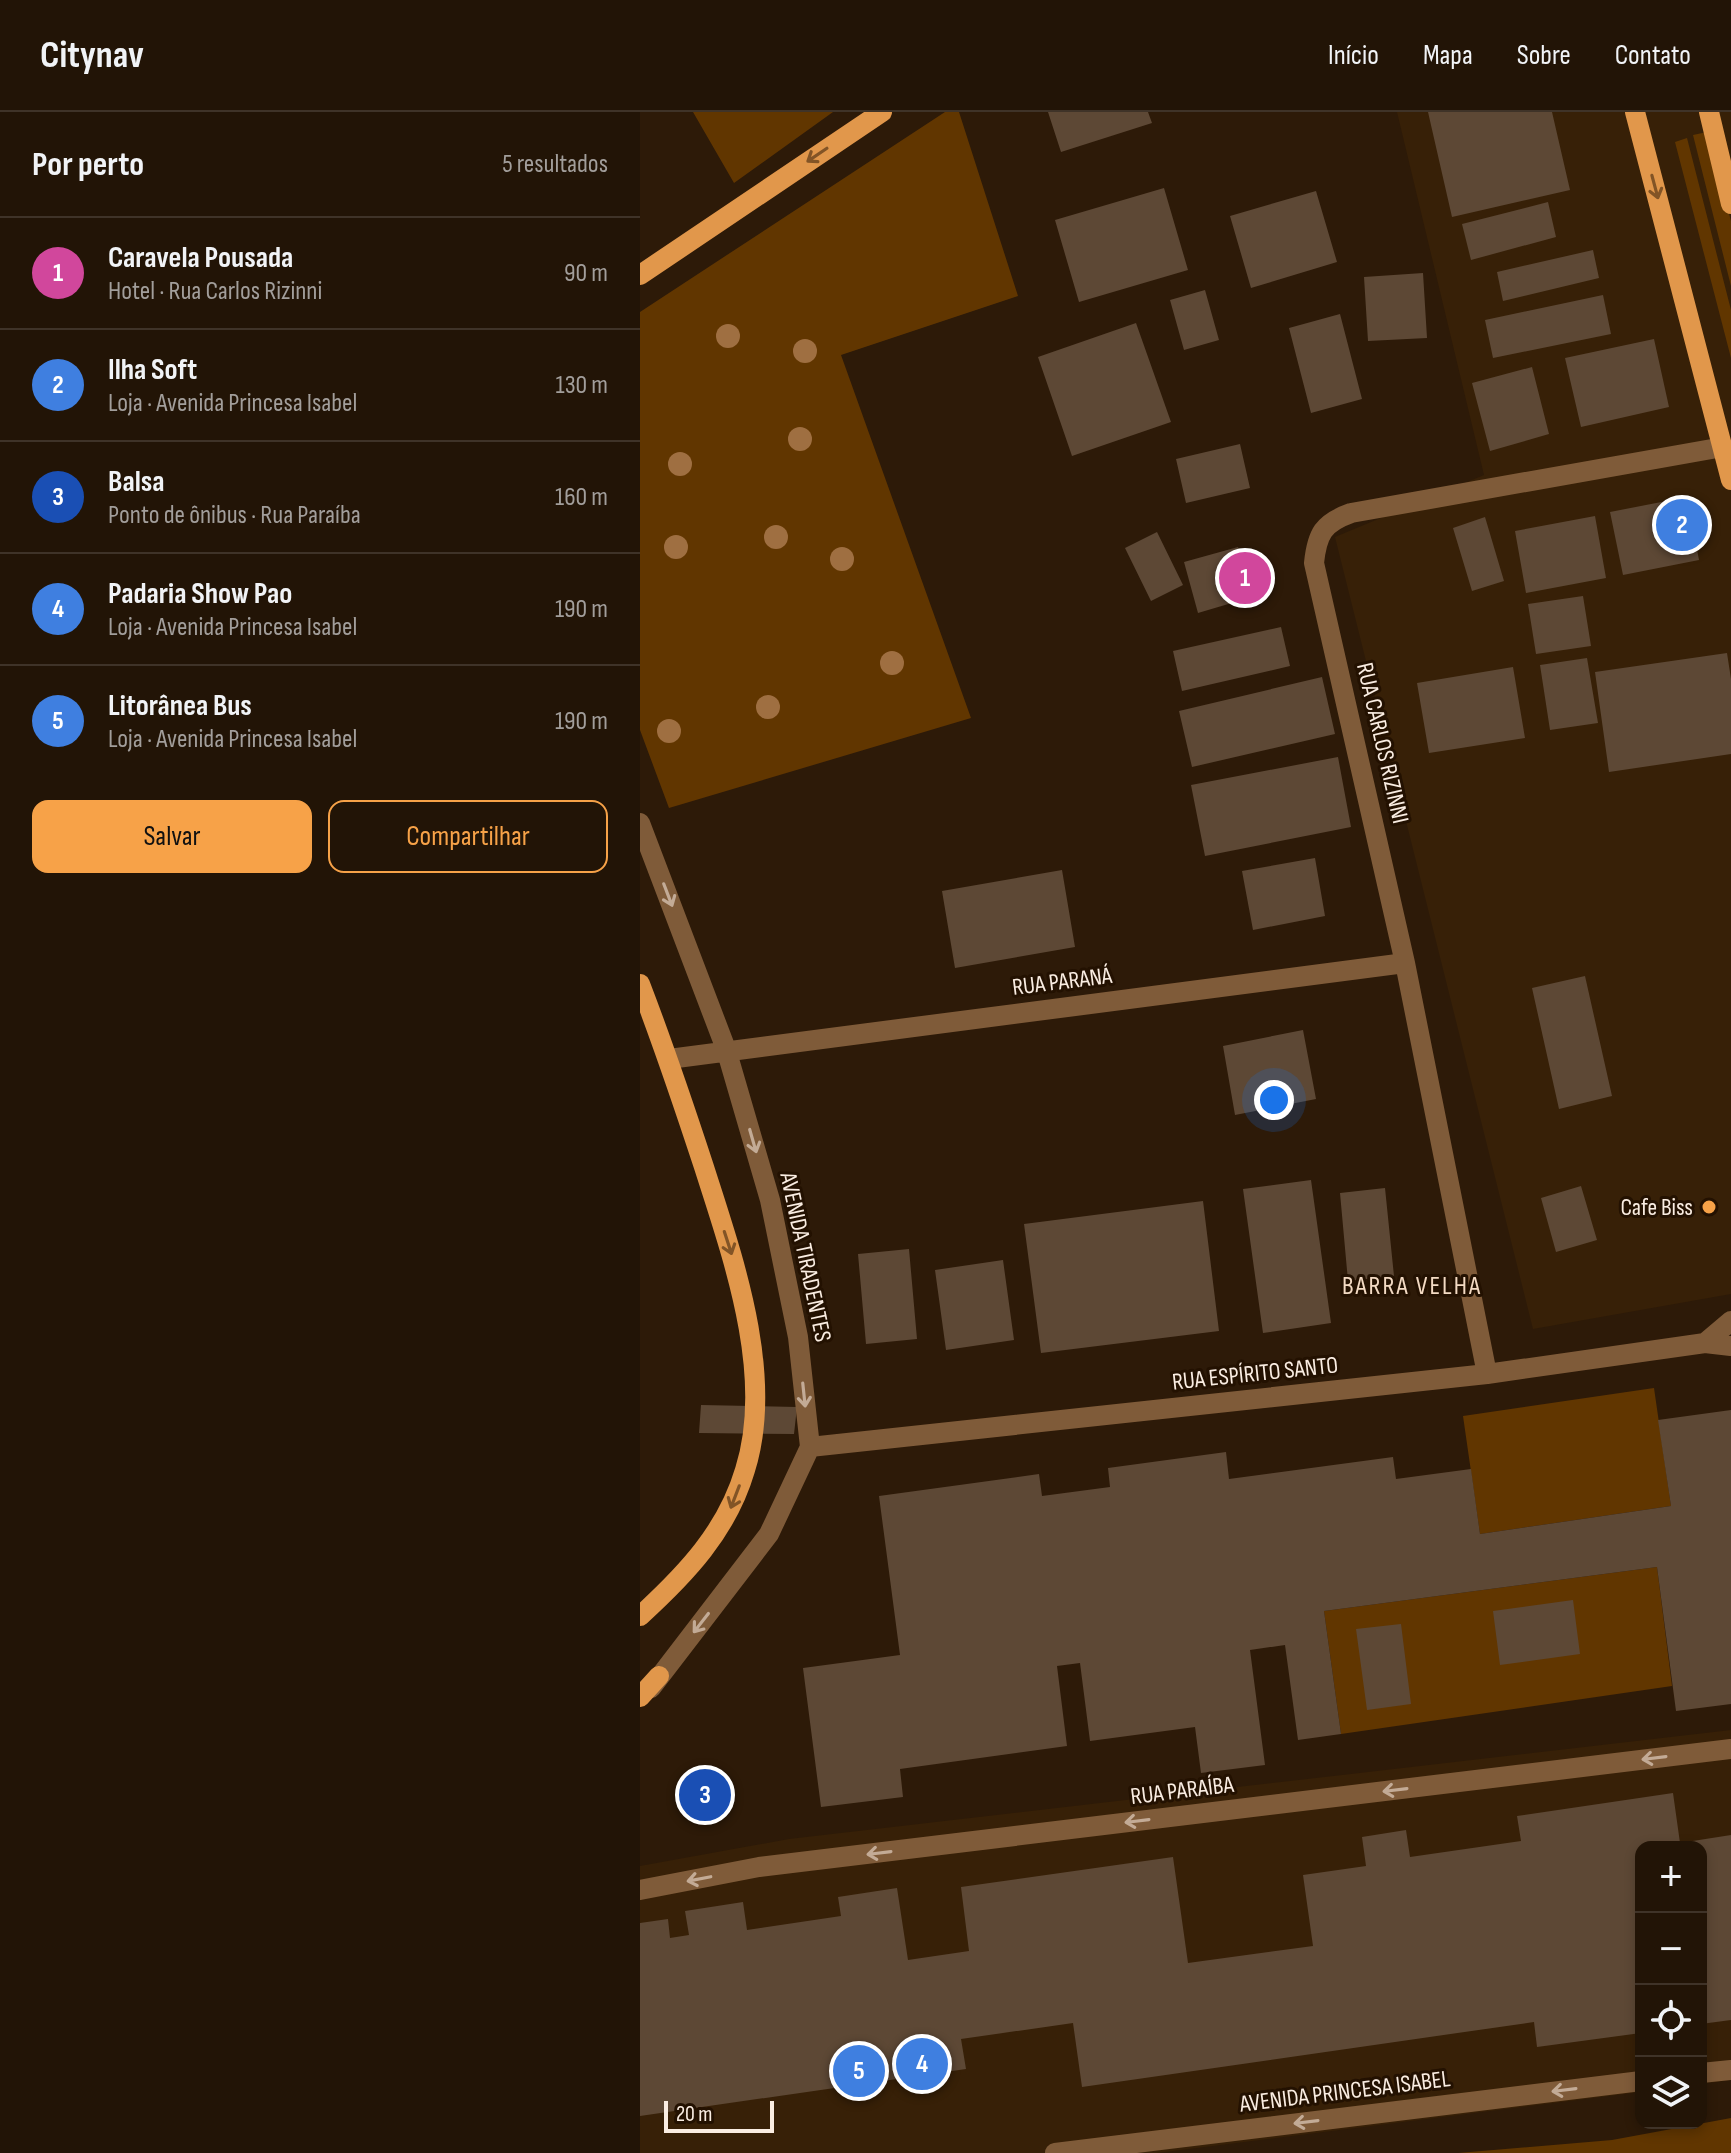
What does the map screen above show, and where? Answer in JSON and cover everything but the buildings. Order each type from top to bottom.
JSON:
[{"type":"main road","points":[[640,275],[882,112]]},
{"type":"main road","points":[[1635,112],[1731,480]]},
{"type":"main road","points":[[1709,112],[1731,204]]},
{"type":"main road","points":[[640,984],[669,1059],[737,1272],[751,1359],[754,1420],[745,1470],[729,1512],[688,1572],[640,1616]]},
{"type":"main road","points":[[640,1697],[659,1676]]},
{"type":"street","name":"RUA CARLOS RIZINNI","points":[[1487,1374],[1405,963],[1314,563],[1316,537],[1329,520],[1351,513],[1723,447]]},
{"type":"street","name":"AVENIDA TIRADENTES","points":[[640,823],[726,1049],[773,1215],[798,1337],[810,1447]]},
{"type":"street","name":"RUA PARANÁ","points":[[669,1059],[726,1049],[1405,963]]},
{"type":"street","points":[[1705,1343],[1731,1321]]},
{"type":"street","name":"RUA ESPÍRITO SANTO","points":[[810,1447],[1487,1374],[1705,1343],[1731,1346]]},
{"type":"street","points":[[640,1704],[769,1534],[810,1447]]},
{"type":"street","name":"RUA PARAÍBA","points":[[640,1890],[759,1867],[1731,1749]]},
{"type":"street","points":[[1707,2072],[1731,2070]]},
{"type":"street","name":"AVENIDA PRINCESA ISABEL","points":[[1055,2153],[1635,2082]]},
{"type":"shaded area","points":[[693,112],[833,112],[734,183]]},
{"type":"shaded area","points":[[945,112],[959,112],[1018,296],[841,355],[971,718],[669,808],[640,730],[640,312]]},
{"type":"shaded area","points":[[1397,112],[1731,112],[1731,1294],[1533,1329],[1335,537],[1484,475]]},
{"type":"shaded area","points":[[1707,132],[1731,221],[1731,286],[1693,135]]},
{"type":"shaded area","points":[[1687,138],[1731,310],[1731,358],[1675,142]]},
{"type":"shaded area","points":[[1654,1388],[1671,1506],[1480,1534],[1463,1416]]},
{"type":"shaded area","points":[[1657,1567],[1672,1686],[1341,1734],[1324,1611]]},
{"type":"shaded area","points":[[1731,1730],[1731,2080],[1707,2083],[1707,1841],[1635,1841],[1635,2093],[1157,2153],[640,2153],[640,1866],[789,1839]]},
{"type":"shaded area","points":[[1731,2118],[1731,2153],[1458,2153],[1612,2140],[1672,2129],[1707,2129],[1707,2122]]},
{"type":"place","name":"Ilha Soft","points":[[1682,525]]},
{"type":"place","name":"Caravela Pousada","points":[[1245,578]]},
{"type":"place","name":"Cafe Biss","points":[[1709,1207]]},
{"type":"place","name":"Balsa","points":[[705,1795]]},
{"type":"place","name":"Padaria Show Pao","points":[[922,2064]]},
{"type":"place","name":"Litorânea Bus","points":[[859,2071]]},
{"type":"district","name":"BARRA VELHA","points":[[1412,1285]]}]
